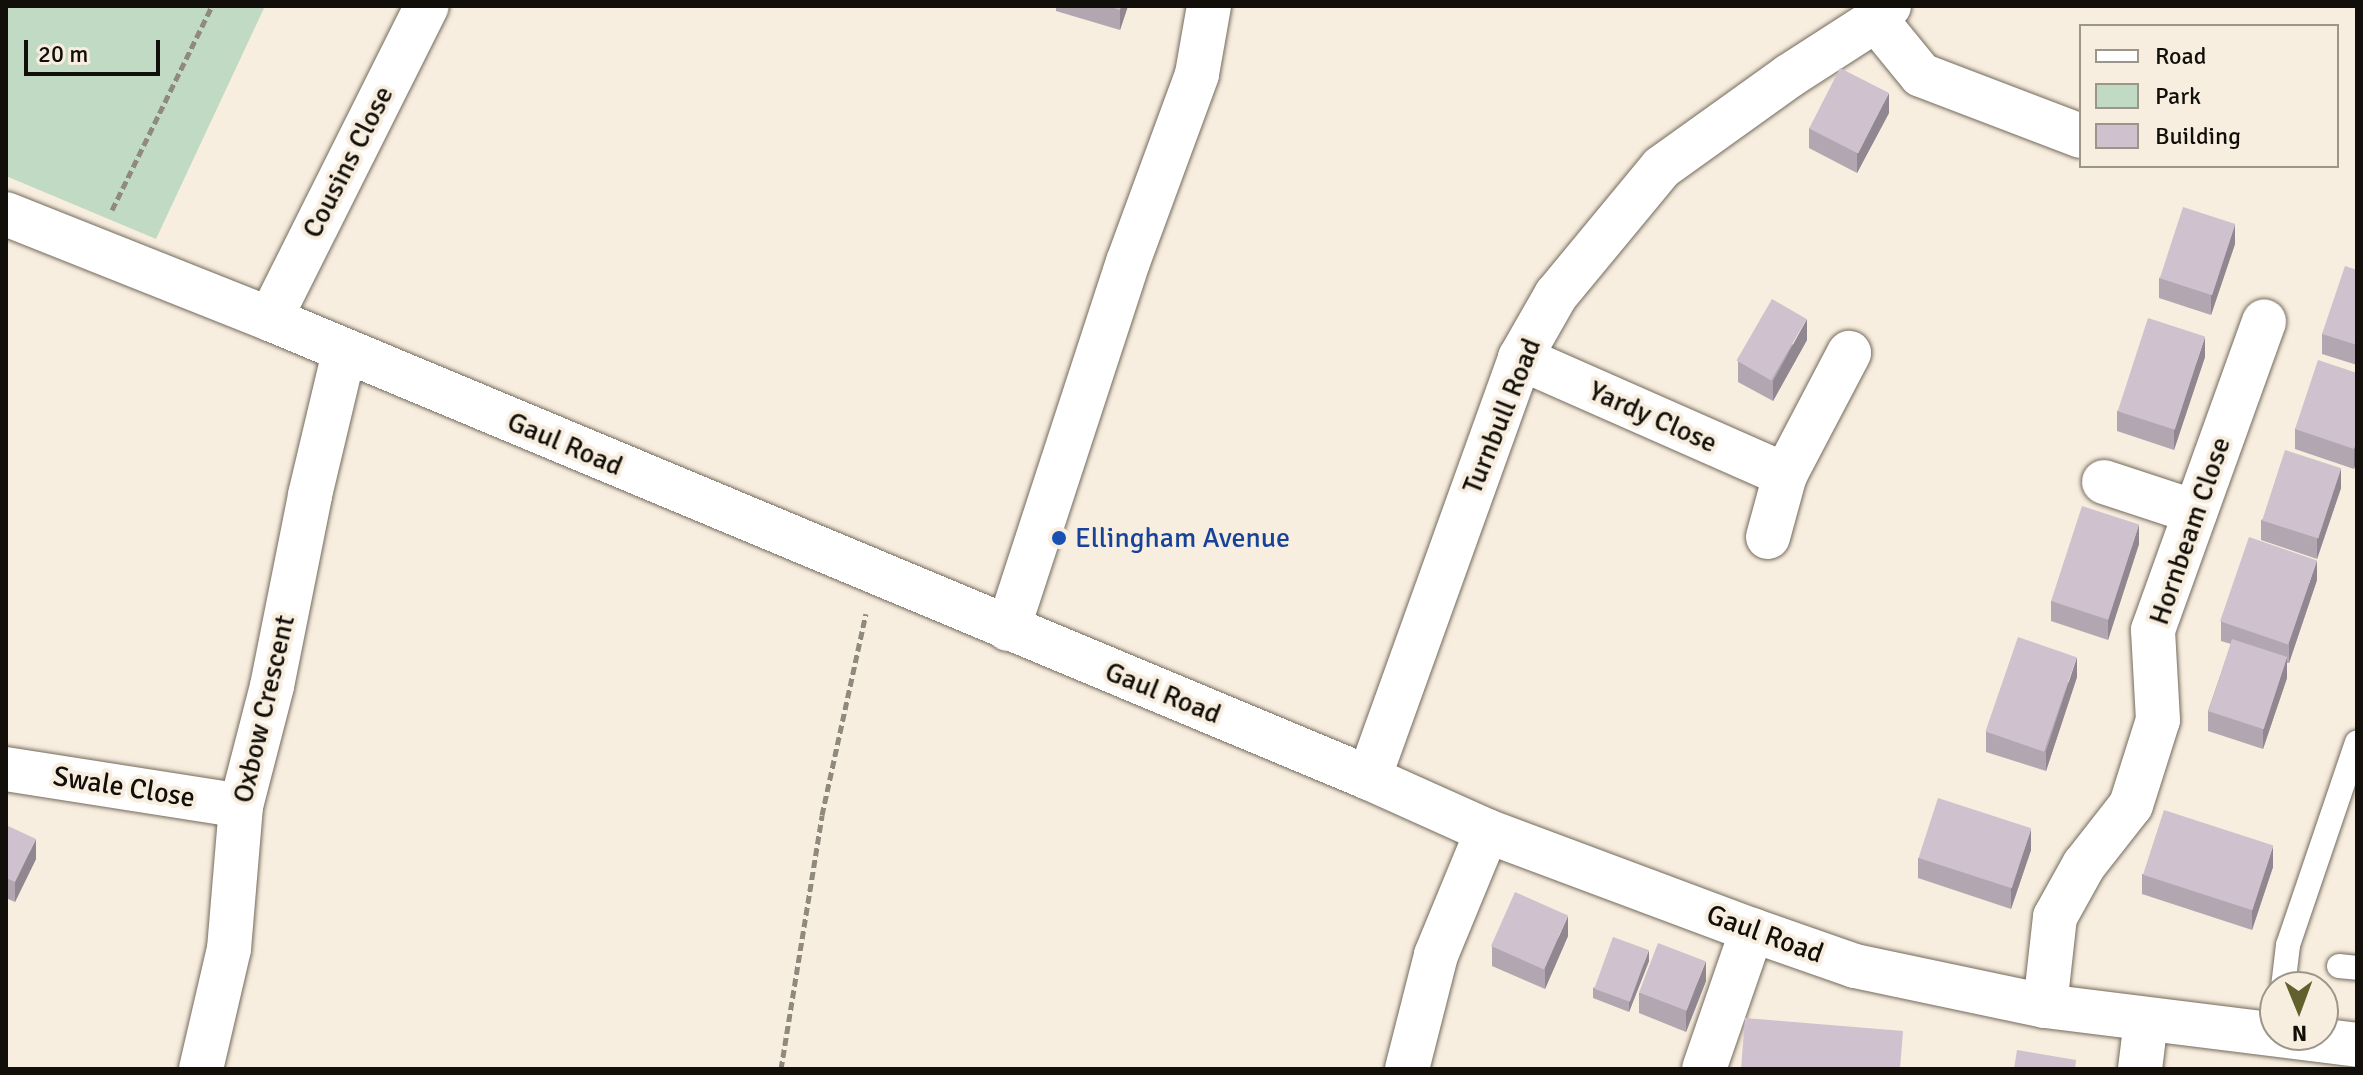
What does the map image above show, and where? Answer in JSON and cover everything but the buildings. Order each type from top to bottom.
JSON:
[{"type":"street","name":"Cousins Close","points":[[270,319],[427,6]]},
{"type":"street","points":[[1008,629],[1128,262],[1197,74],[1209,6]]},
{"type":"street","points":[[1882,13],[1921,75],[2079,135]]},
{"type":"street","name":"Turnbull Road","points":[[1369,778],[1520,358],[1556,295],[1662,167],[1882,13]]},
{"type":"street","name":"Gaul Road","points":[[6,214],[270,319],[1369,778],[1487,831],[1752,930],[1855,966],[2045,1006],[2259,1033]]},
{"type":"street","name":"Hornbeam Close","points":[[2045,1006],[2055,917],[2084,865],[2131,805],[2158,720],[2153,630],[2264,321]]},
{"type":"street","name":"Oxbow Crescent","points":[[201,1069],[229,949],[241,806],[272,686],[310,495],[344,352]]},
{"type":"street","points":[[1768,537],[1785,475],[1849,353]]},
{"type":"street","name":"Yardy Close","points":[[1520,358],[1785,475]]},
{"type":"street","points":[[2104,482],[2195,512]]},
{"type":"street","name":"Swale Close","points":[[6,769],[241,806]]},
{"type":"street","points":[[1407,1069],[1436,955],[1487,831]]},
{"type":"street","points":[[1704,1069],[1752,930]]},
{"type":"street","points":[[2140,1069],[2146,1020]]},
{"type":"lane","points":[[2285,971],[2288,945],[2357,742]]},
{"type":"path","points":[[93,250],[212,6]]},
{"type":"path","points":[[781,1069],[822,815],[858,644],[878,574]]},
{"type":"green space","points":[[6,6],[265,6],[156,239],[6,176]]},
{"type":"place","name":"Ellingham Avenue","points":[[1059,538]]}]
